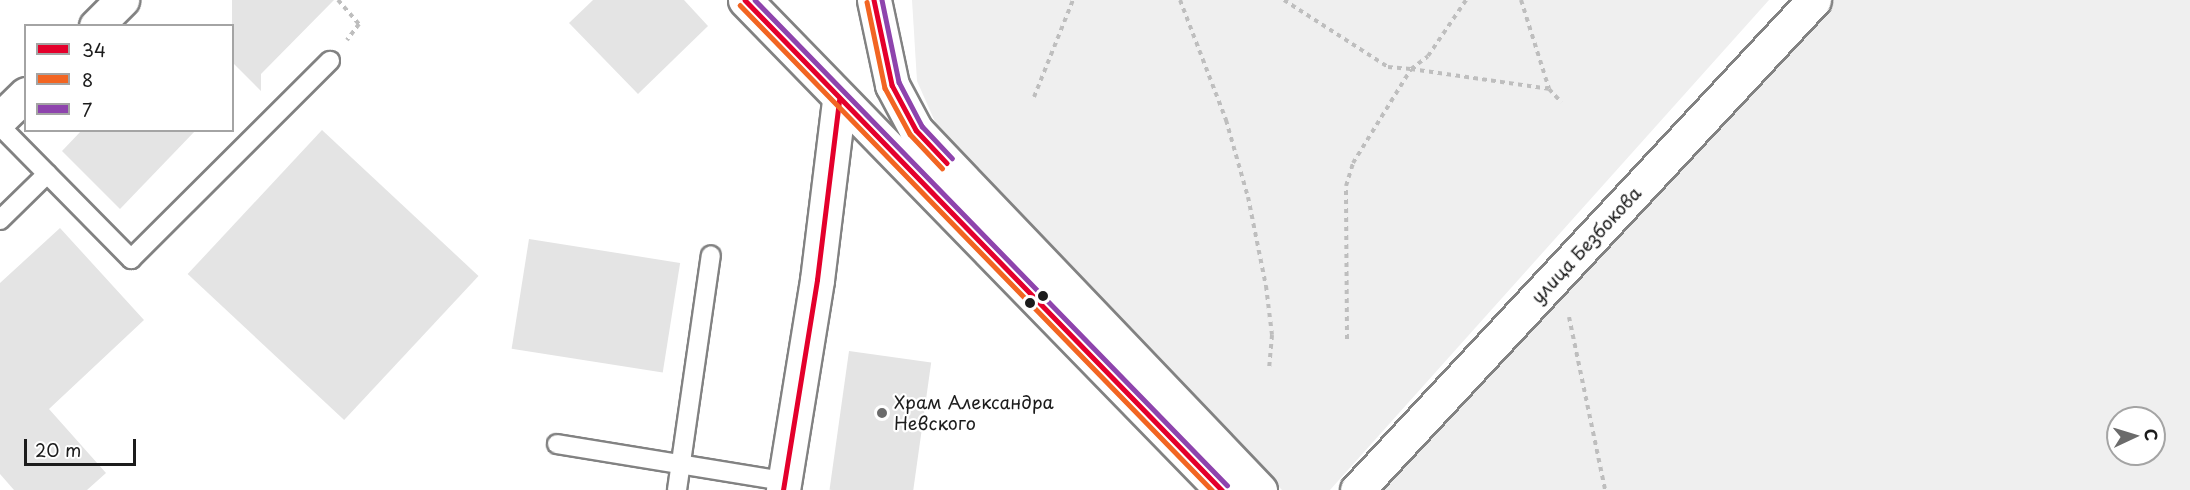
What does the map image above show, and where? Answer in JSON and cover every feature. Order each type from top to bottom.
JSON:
[{"type":"main road","points":[[98,24],[122,0]]},
{"type":"main road","points":[[746,0],[839,100],[1222,490]]},
{"type":"main road","points":[[874,0],[892,85],[916,130],[1260,490]]},
{"type":"main road","name":"улица Безбокова","points":[[1357,490],[1814,0]]},
{"type":"main road","points":[[0,119],[24,96]]},
{"type":"main road","points":[[784,485],[817,280],[839,100]]},
{"type":"lane","points":[[0,126],[131,259],[330,61]]},
{"type":"lane","points":[[0,220],[47,174]]},
{"type":"lane","points":[[677,490],[711,255]]},
{"type":"lane","points":[[557,444],[681,464],[784,485]]},
{"type":"path","points":[[330,61],[359,24],[338,0]]},
{"type":"path","points":[[1034,97],[1073,0]]},
{"type":"path","points":[[1180,0],[1226,120],[1248,197],[1266,286],[1272,335],[1269,367]]},
{"type":"path","points":[[1284,0],[1388,67],[1549,89]]},
{"type":"path","points":[[1347,339],[1346,186],[1353,163],[1411,69],[1428,56],[1466,0]]},
{"type":"path","points":[[1521,0],[1549,89],[1562,102]]},
{"type":"path","points":[[1560,272],[1605,490]]},
{"type":"shaded area","points":[[912,0],[1769,0],[1330,490],[1282,490],[944,142],[917,81]]},
{"type":"shaded area","points":[[1814,0],[2190,0],[2190,490],[1357,490]]},
{"type":"building","points":[[232,0],[334,0],[261,74],[261,91],[234,64],[234,24],[232,24]]},
{"type":"building","points":[[593,0],[684,0],[708,26],[638,94],[569,23]]},
{"type":"building","points":[[322,130],[479,276],[344,420],[188,274]]},
{"type":"building","points":[[80,132],[194,132],[120,209],[62,151]]},
{"type":"building","points":[[60,228],[144,320],[49,409],[106,473],[87,490],[14,490],[0,474],[0,283]]},
{"type":"building","points":[[529,239],[680,263],[663,373],[512,349]]},
{"type":"building","name":"Храм Александра Невского","points":[[849,351],[931,363],[913,490],[830,490]]},
{"type":"transit line","name":"34","points":[[745,0],[1222,490]]},
{"type":"transit line","name":"7","points":[[755,0],[1227,485]]},
{"type":"transit line","name":"34","points":[[874,0],[892,85],[916,130],[947,163]]},
{"type":"transit line","name":"7","points":[[882,0],[899,82],[922,126],[952,158]]},
{"type":"transit line","name":"8","points":[[867,2],[885,88],[910,134],[942,168]]},
{"type":"transit line","name":"8","points":[[740,5],[1212,490]]},
{"type":"transit line","name":"34","points":[[783,490],[817,280],[839,100]]},
{"type":"place","name":"Храм Александра Невского","points":[[882,413]]}]
